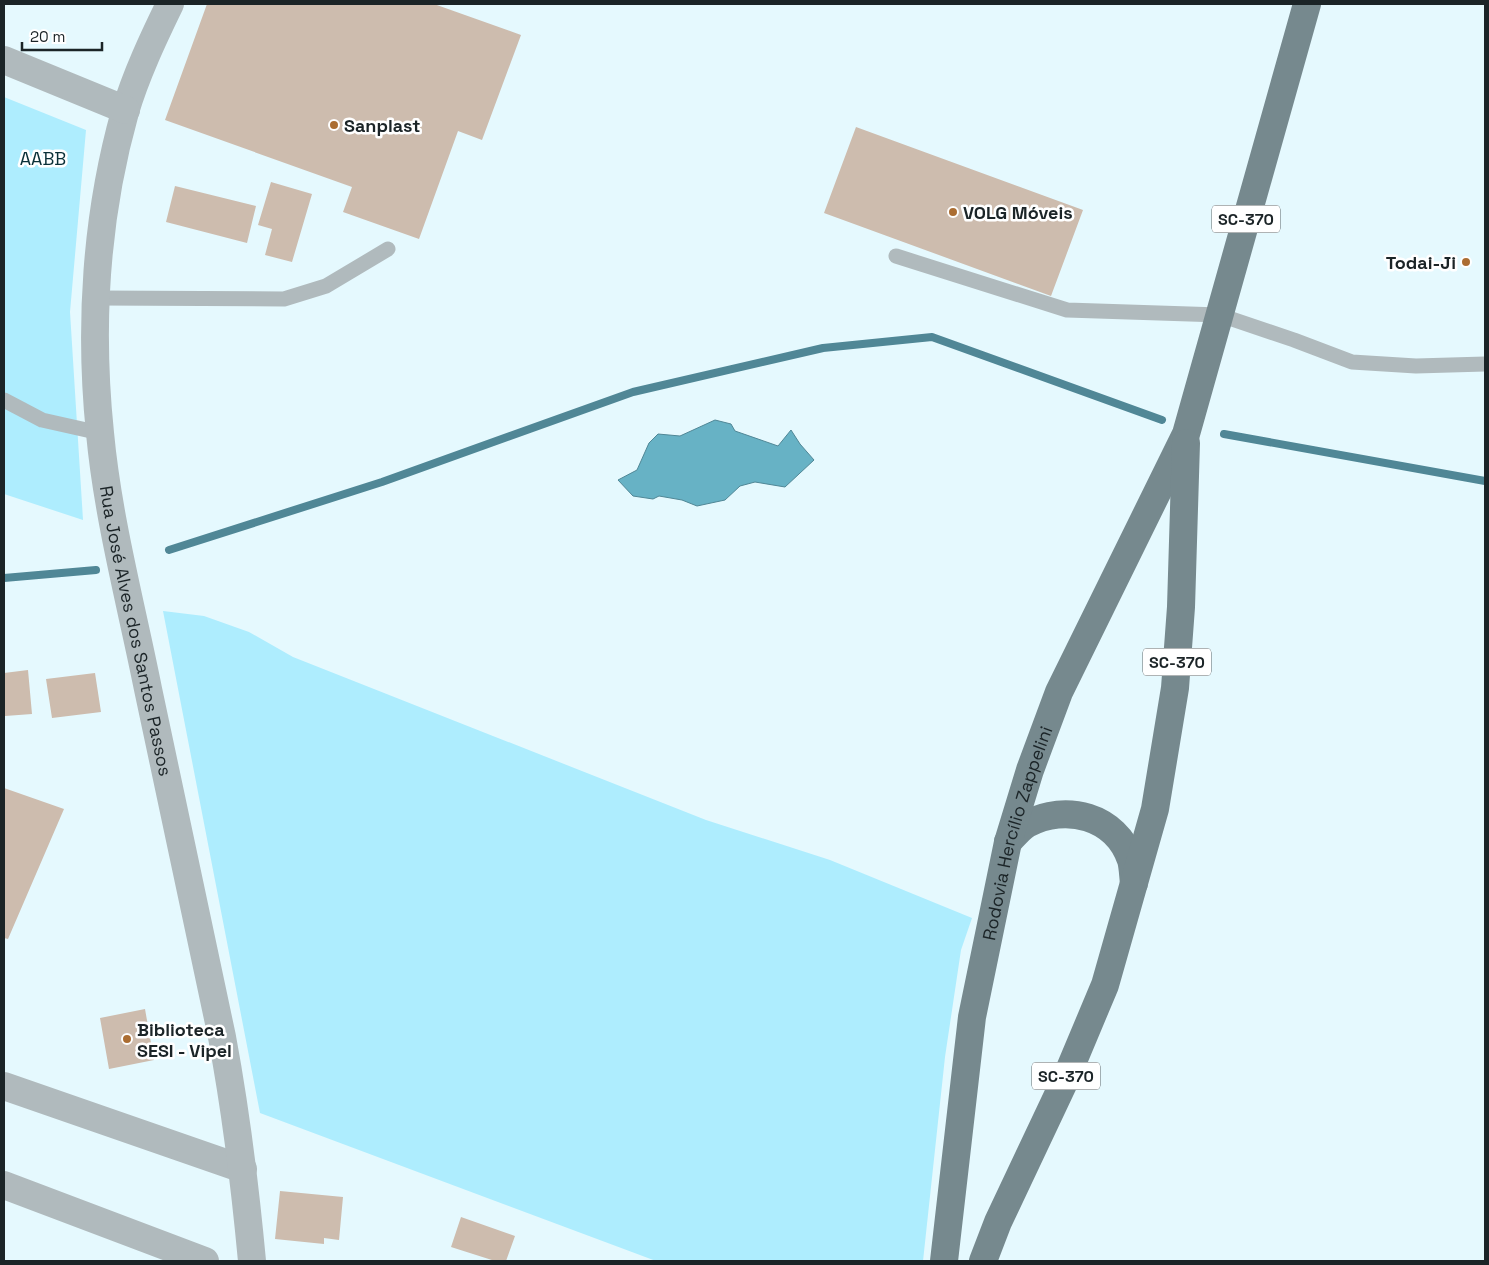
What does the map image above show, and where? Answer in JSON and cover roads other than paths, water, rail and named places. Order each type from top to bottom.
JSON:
[{"type":"main road","name":"Rodovia Hercílio Zappelini","points":[[944,1261],[972,1017],[1008,842],[1030,770],[1059,692],[1186,434],[1307,4]]},
{"type":"main road","name":"Rodovia Hercílio Zappelini","points":[[982,1261],[998,1222],[1066,1078],[1105,985],[1155,809],[1176,688],[1181,607],[1186,434]]},
{"type":"main road","points":[[1008,842],[1026,824],[1049,814],[1075,813],[1099,822],[1118,838],[1131,860],[1134,885]]},
{"type":"street","name":"Rua José Alves dos Santos Passos","points":[[170,4],[150,45],[126,110],[111,169],[105,206],[96,298],[96,370],[100,433],[118,542],[234,1100],[252,1261]]},
{"type":"street","points":[[4,60],[126,110]]},
{"type":"street","points":[[4,1086],[243,1169]]},
{"type":"street","points":[[4,1186],[205,1261]]},
{"type":"lane","points":[[96,298],[284,299],[326,286],[388,249]]},
{"type":"lane","points":[[896,256],[1067,310],[1220,315],[1352,362],[1416,366],[1485,364]]},
{"type":"lane","points":[[4,400],[42,420],[100,433]]},
{"type":"waterway","points":[[169,550],[382,482],[633,392],[823,348],[932,337],[1162,420]]},
{"type":"waterway","points":[[1224,434],[1485,481]]},
{"type":"waterway","points":[[4,578],[96,570]]},
{"type":"place","name":"Sanplast","points":[[334,125]]},
{"type":"place","name":"VOLG Móveis","points":[[953,212]]},
{"type":"place","name":"Todai-Ji","points":[[1466,262]]},
{"type":"place","name":"Biblioteca SESI - Vipel","points":[[127,1039]]},
{"type":"park label","name":"AABB","points":[[43,158]]}]
